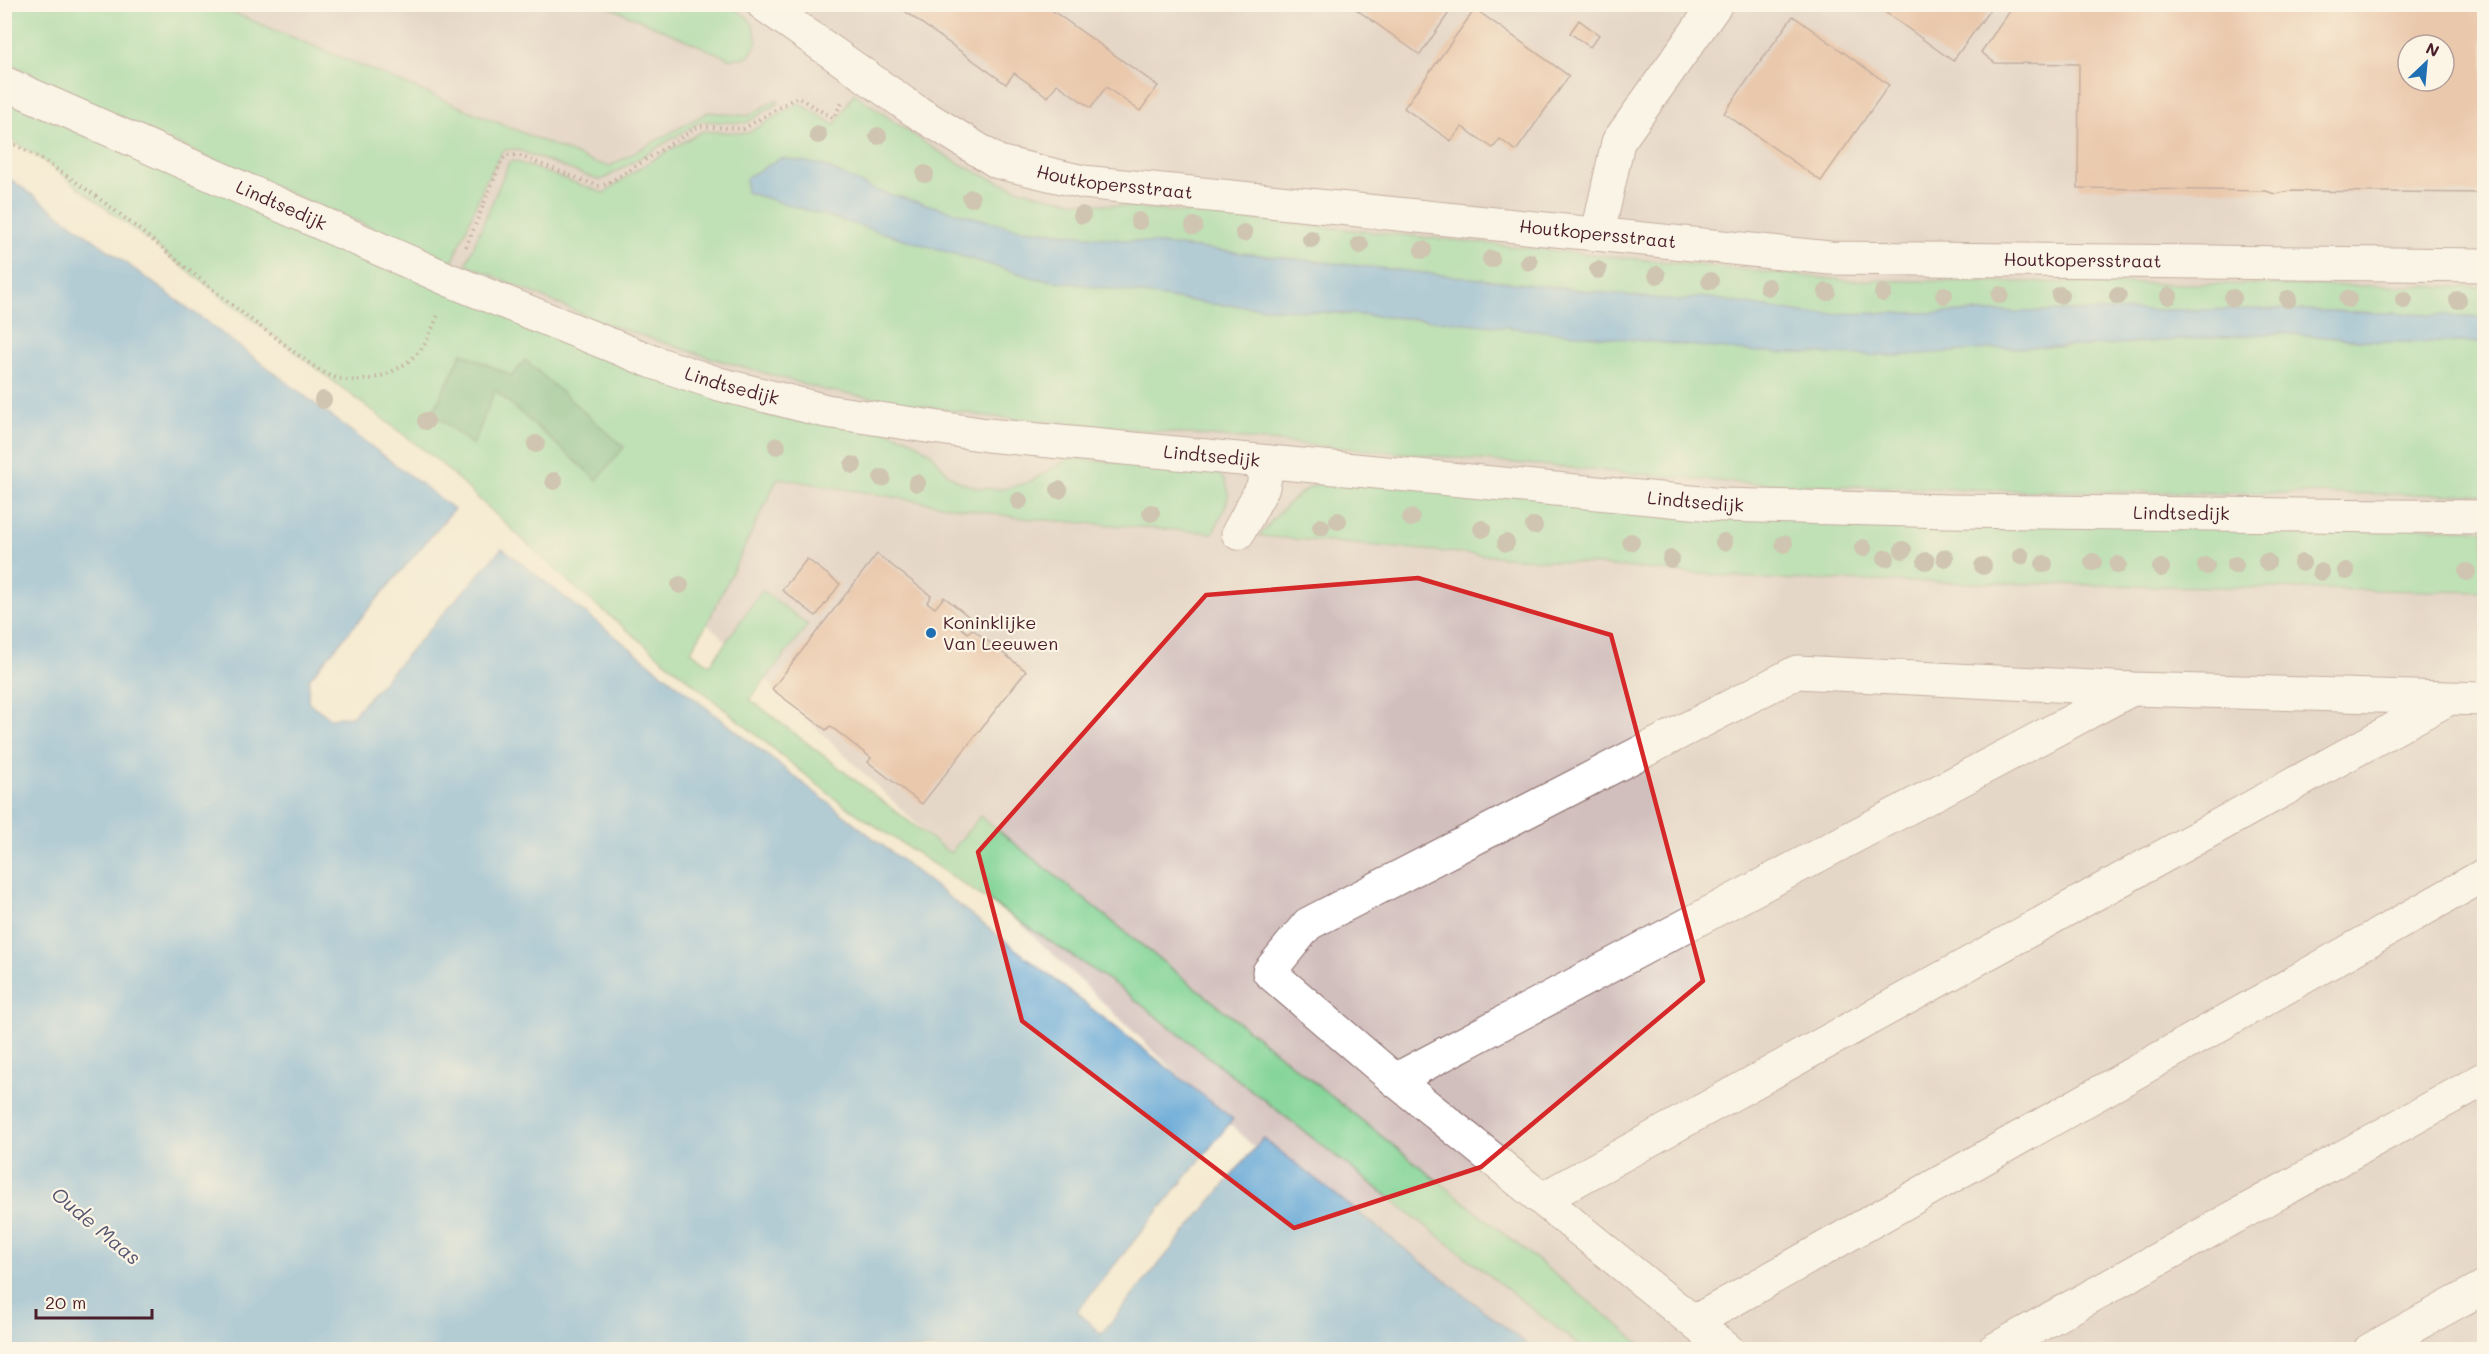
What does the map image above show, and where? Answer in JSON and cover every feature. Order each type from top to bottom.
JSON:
[{"type":"street","name":"Houtkopersstraat","points":[[763,4],[797,14],[860,72],[914,110],[998,162],[1083,182],[1830,258],[2484,265]]},
{"type":"street","points":[[1598,233],[1618,142],[1716,4]]},
{"type":"street","name":"Lindtsedijk","points":[[4,83],[452,281],[653,362],[719,384],[814,408],[987,435],[1723,505],[1948,511],[2484,517]]},
{"type":"street","points":[[1238,533],[1263,487],[1268,462]]},
{"type":"street","points":[[1728,1350],[1544,1198],[1395,1080],[1269,972],[1308,924],[1797,672],[2132,688],[2484,699]]},
{"type":"street","points":[[1395,1080],[2132,688]]},
{"type":"street","points":[[1544,1198],[2448,699]]},
{"type":"street","points":[[1694,1322],[2484,875]]},
{"type":"street","points":[[1994,1350],[2484,1079]]},
{"type":"street","points":[[2370,1350],[2484,1287]]},
{"type":"path","points":[[472,234],[502,160],[507,155],[517,155],[598,186],[607,184],[699,126],[743,129],[797,97],[833,118],[860,72]]},
{"type":"path","points":[[4,139],[71,178],[255,324],[315,366],[340,379],[375,379],[398,370],[423,347],[452,281]]},
{"type":"highlighted area","points":[[1418,578],[1611,635],[1703,981],[1481,1167],[1294,1228],[1022,1021],[978,852],[1206,595]]},
{"type":"shaded area","points":[[61,5],[2484,5],[2484,1349],[1465,1349]]},
{"type":"green space","points":[[4,5],[215,5],[593,162],[610,166],[708,112],[748,116],[777,99],[779,103],[746,123],[702,121],[604,179],[598,180],[515,149],[503,150],[485,183],[453,261],[170,141],[5,61]]},
{"type":"green space","points":[[605,5],[730,5],[748,18],[753,25],[757,42],[749,57],[730,59]]},
{"type":"green space","points":[[854,93],[933,148],[959,163],[1014,188],[1080,202],[1843,280],[2484,287],[2484,317],[2276,309],[1808,314],[1703,297],[1679,301],[1014,228],[877,191],[822,165],[747,192],[1035,278],[1212,304],[1445,321],[2004,348],[2086,346],[2282,333],[2383,342],[2484,342],[2484,495],[2034,491],[1740,483],[985,416],[825,390],[708,357],[600,322],[466,264],[509,162],[514,161],[604,193],[638,169],[702,131],[748,133],[799,103],[835,125]]},
{"type":"green space","points":[[4,99],[183,178],[912,440],[932,454],[948,474],[960,482],[978,488],[1003,489],[1016,486],[1031,481],[1070,458],[1217,472],[1224,479],[1228,494],[1213,533],[1020,518],[778,478],[707,624],[691,651],[710,665],[762,590],[808,625],[750,699],[950,853],[980,816],[1646,1349],[1584,1349],[1116,985],[839,802],[574,587],[438,461],[41,159],[5,136]],"holes":[[[462,353],[512,377],[597,479],[495,390],[433,413]]]},
{"type":"green space","points":[[462,353],[512,376],[525,360],[624,447],[597,480],[495,390],[473,445],[433,413]]},
{"type":"green space","points":[[1322,482],[2484,530],[2484,592],[1762,579],[1259,536],[1295,498]]},
{"type":"water","points":[[781,158],[822,165],[877,191],[1014,228],[1679,301],[1703,297],[1808,314],[2276,309],[2484,317],[2484,342],[2383,342],[2282,333],[1893,356],[1757,352],[1445,321],[1212,304],[1035,278],[746,192],[746,178]]},
{"type":"water","name":"Oude Maas","points":[[5,175],[207,322],[454,509],[309,679],[308,702],[330,718],[352,716],[502,548],[1233,1119],[1077,1311],[1101,1334],[1263,1138],[1533,1349],[5,1349]]},
{"type":"building","points":[[895,4],[1043,4],[1158,86],[1140,111],[1106,87],[1091,108],[1057,84],[1048,97],[1014,73],[1006,84]]},
{"type":"building","points":[[1349,4],[1455,4],[1420,55]]},
{"type":"building","points":[[1874,4],[1994,4],[1953,61]]},
{"type":"building","points":[[2015,4],[2484,4],[2484,193],[2290,191],[2275,194],[2266,191],[2078,188],[2079,64],[1995,63],[1981,52]]},
{"type":"building","points":[[1475,9],[1569,76],[1516,151],[1500,139],[1493,148],[1462,127],[1451,141],[1404,108]]},
{"type":"building","points":[[1793,16],[1889,85],[1821,181],[1724,113]]},
{"type":"building","points":[[1579,20],[1599,35],[1590,47],[1570,33]]},
{"type":"building","points":[[877,554],[931,596],[927,602],[935,608],[944,597],[968,616],[960,627],[968,633],[972,629],[1026,671],[922,804],[868,762],[871,758],[830,726],[826,730],[772,689]]},
{"type":"building","points":[[807,559],[840,584],[816,616],[782,590]]},
{"type":"place","name":"Koninklijke Van Leeuwen","points":[[931,633]]}]
